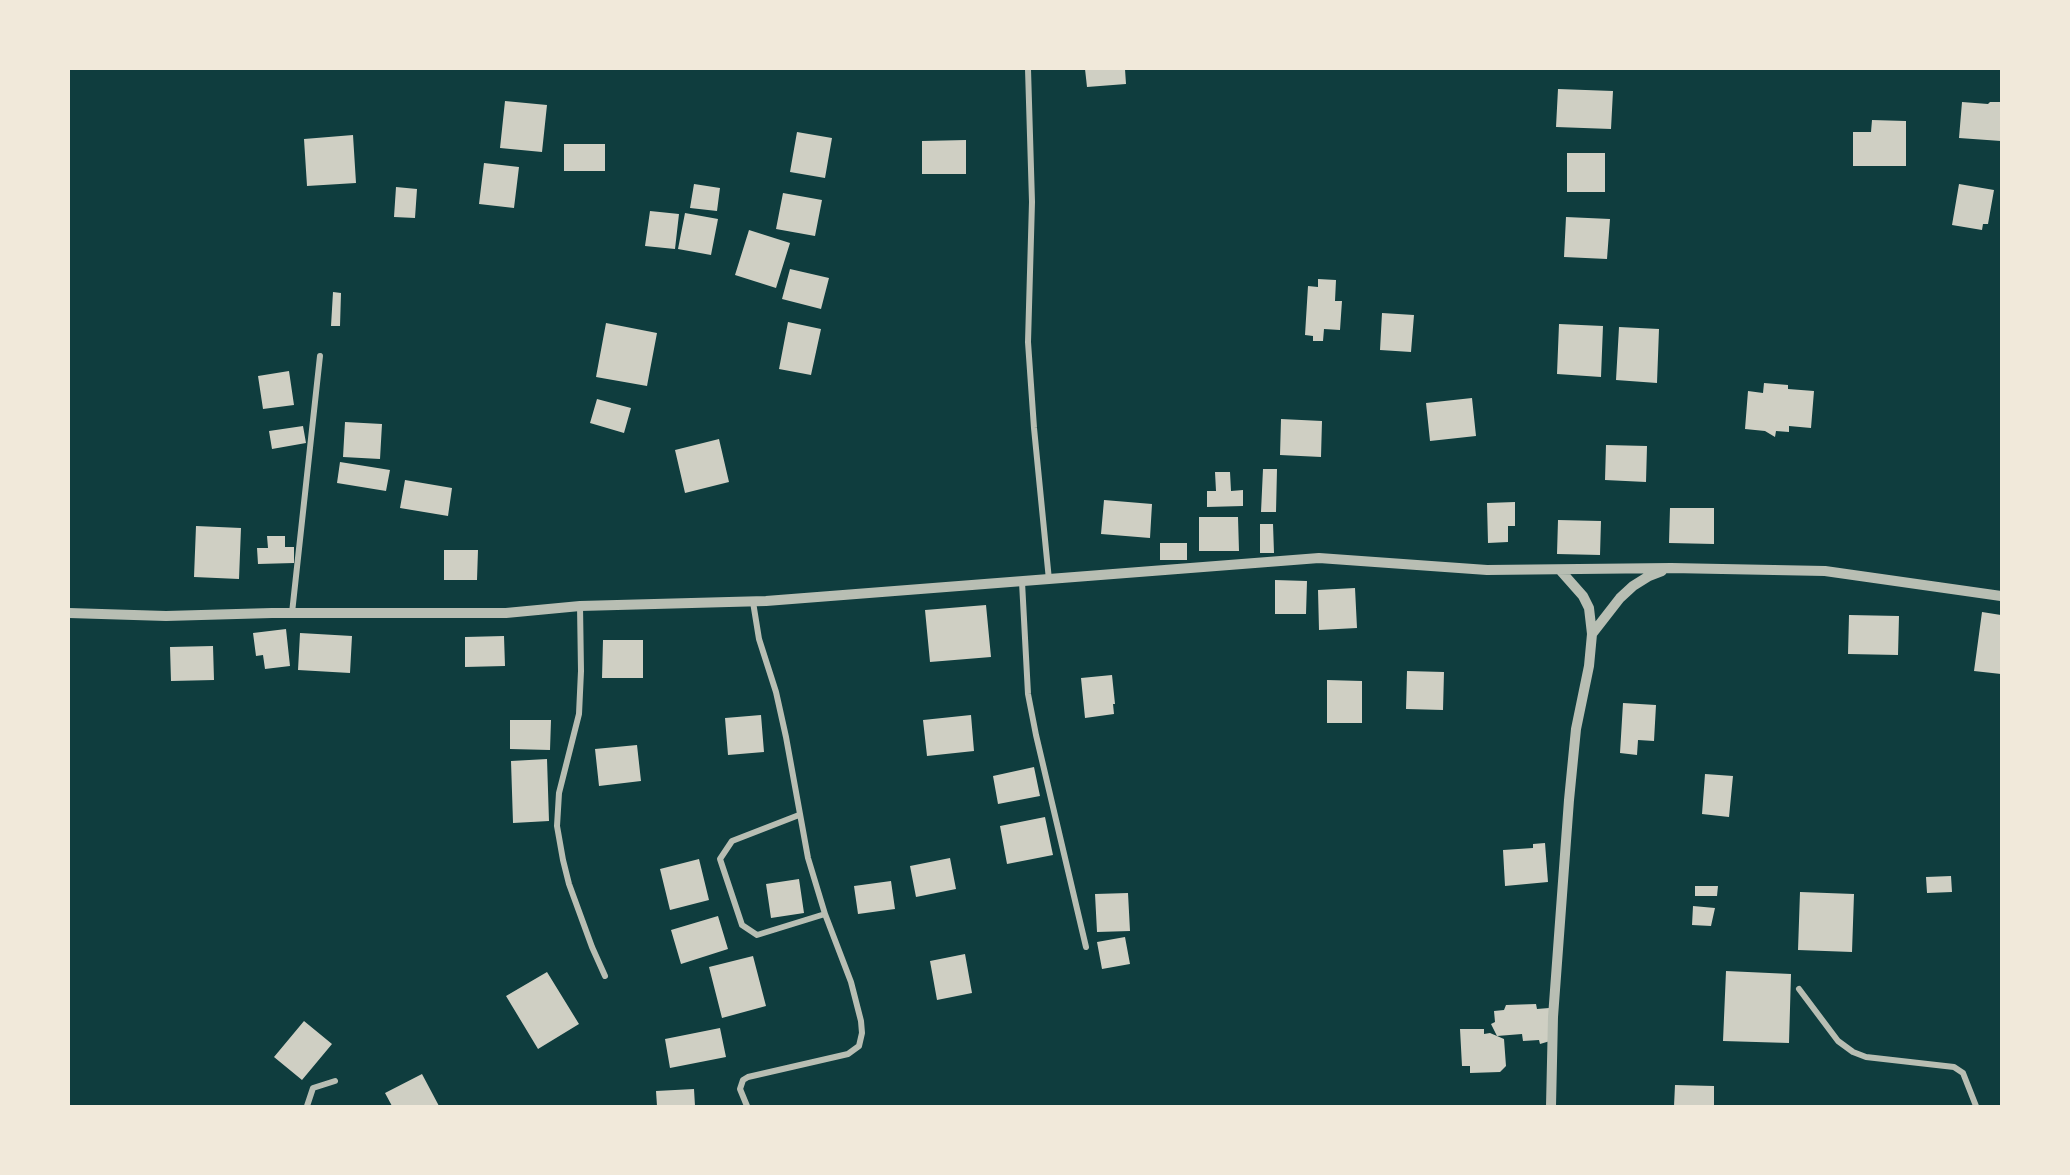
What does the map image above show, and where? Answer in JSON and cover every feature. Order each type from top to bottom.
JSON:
[{"type":"street","points":[[1028,69],[1032,202],[1028,342],[1049,580]]},
{"type":"street","points":[[292,613],[320,356]]},
{"type":"street","points":[[69,613],[166,616],[292,613],[506,613],[580,606],[753,602],[1319,558],[1487,570],[1671,568],[1825,571],[1996,595],[2001,587]]},
{"type":"street","points":[[1592,634],[1620,598],[1633,586],[1649,576],[1671,568]]},
{"type":"street","points":[[1551,1106],[1553,1017],[1569,800],[1576,729],[1589,666],[1592,634],[1589,608],[1560,570]]},
{"type":"street","points":[[1022,582],[1028,694],[1086,947]]},
{"type":"street","points":[[747,1106],[740,1089],[743,1080],[848,1054],[859,1046],[861,1021],[851,982],[825,915],[808,858],[786,737],[776,692],[759,639],[753,602]]},
{"type":"street","points":[[580,606],[579,714],[559,793],[557,826],[562,860],[569,884],[605,976]]},
{"type":"street","points":[[800,815],[732,841],[720,859],[742,925],[757,935],[825,915]]},
{"type":"street","points":[[1799,989],[1838,1041],[1853,1052],[1866,1057],[1954,1067],[1963,1073],[1976,1106]]},
{"type":"street","points":[[307,1106],[313,1088],[335,1081]]},
{"type":"building","points":[[1085,69],[1125,69],[1126,84],[1087,87]]},
{"type":"building","points":[[1558,89],[1613,91],[1611,129],[1556,127]]},
{"type":"building","points":[[505,101],[547,105],[542,152],[500,148]]},
{"type":"building","points":[[1962,102],[1988,104],[2001,102],[2001,141],[1959,138]]},
{"type":"building","points":[[1872,120],[1906,121],[1906,166],[1853,166],[1853,132],[1871,132]]},
{"type":"building","points":[[797,132],[832,138],[825,178],[790,172]]},
{"type":"building","points":[[353,135],[356,183],[307,186],[304,139]]},
{"type":"building","points":[[966,140],[966,174],[922,174],[922,141]]},
{"type":"building","points":[[564,144],[605,144],[605,171],[564,171]]},
{"type":"building","points":[[1567,153],[1605,153],[1605,192],[1567,192]]},
{"type":"building","points":[[484,163],[519,167],[514,208],[479,204]]},
{"type":"building","points":[[694,184],[720,188],[717,211],[690,208]]},
{"type":"building","points":[[1959,184],[1994,190],[1988,224],[1983,224],[1982,230],[1952,225]]},
{"type":"building","points":[[396,187],[417,189],[415,218],[394,217]]},
{"type":"building","points":[[783,193],[822,200],[815,236],[776,229]]},
{"type":"building","points":[[650,211],[679,214],[675,249],[645,246]]},
{"type":"building","points":[[685,213],[718,219],[711,255],[678,249]]},
{"type":"building","points":[[1566,217],[1610,219],[1607,259],[1564,257]]},
{"type":"building","points":[[749,230],[790,243],[776,288],[735,275]]},
{"type":"building","points":[[790,269],[829,278],[821,309],[782,299]]},
{"type":"building","points":[[1318,279],[1336,280],[1335,301],[1342,301],[1340,330],[1324,329],[1323,341],[1313,341],[1313,336],[1305,335],[1308,286],[1318,287]]},
{"type":"building","points":[[333,292],[341,293],[340,326],[331,326]]},
{"type":"building","points":[[1382,313],[1414,315],[1411,352],[1380,350]]},
{"type":"building","points":[[788,322],[821,329],[811,375],[779,369]]},
{"type":"building","points":[[606,323],[657,333],[647,386],[596,377]]},
{"type":"building","points":[[1559,324],[1603,326],[1601,377],[1557,374]]},
{"type":"building","points":[[1619,327],[1659,329],[1657,383],[1616,380]]},
{"type":"building","points":[[289,371],[294,405],[263,409],[258,376]]},
{"type":"building","points":[[1764,383],[1788,385],[1788,389],[1814,391],[1811,428],[1789,426],[1789,432],[1776,431],[1775,437],[1765,431],[1745,429],[1748,391],[1763,393]]},
{"type":"building","points":[[1472,398],[1476,436],[1430,441],[1426,403]]},
{"type":"building","points":[[597,399],[631,408],[624,433],[590,423]]},
{"type":"building","points":[[1281,419],[1322,421],[1321,457],[1280,455]]},
{"type":"building","points":[[345,422],[382,424],[380,459],[343,457]]},
{"type":"building","points":[[303,426],[306,443],[272,449],[269,431]]},
{"type":"building","points":[[719,439],[729,482],[685,493],[675,450]]},
{"type":"building","points":[[1606,445],[1647,446],[1646,482],[1605,480]]},
{"type":"building","points":[[340,462],[390,470],[386,491],[337,483]]},
{"type":"building","points":[[1263,469],[1277,469],[1276,512],[1261,512]]},
{"type":"building","points":[[1215,472],[1230,472],[1231,491],[1243,490],[1243,506],[1207,507],[1207,491],[1216,491]]},
{"type":"building","points":[[405,480],[452,488],[448,516],[400,508]]},
{"type":"building","points":[[1104,500],[1152,504],[1150,538],[1101,534]]},
{"type":"building","points":[[1515,502],[1515,526],[1508,526],[1508,542],[1488,543],[1487,503]]},
{"type":"building","points":[[1670,508],[1714,508],[1714,544],[1669,543]]},
{"type":"building","points":[[1199,517],[1238,517],[1239,551],[1199,551]]},
{"type":"building","points":[[1558,520],[1601,521],[1600,555],[1557,554]]},
{"type":"building","points":[[1260,524],[1273,524],[1274,553],[1260,553]]},
{"type":"building","points":[[196,526],[241,528],[239,579],[194,577]]},
{"type":"building","points":[[267,536],[285,536],[285,547],[294,547],[294,563],[258,564],[257,548],[268,548]]},
{"type":"building","points":[[1160,543],[1187,543],[1187,560],[1160,560]]},
{"type":"building","points":[[444,550],[478,550],[477,580],[444,580]]},
{"type":"building","points":[[1275,580],[1307,581],[1306,614],[1275,614]]},
{"type":"building","points":[[1355,588],[1357,628],[1319,630],[1318,590]]},
{"type":"building","points":[[986,605],[991,657],[930,662],[925,610]]},
{"type":"building","points":[[1982,612],[2001,615],[2001,674],[1974,671]]},
{"type":"building","points":[[1849,615],[1899,616],[1898,655],[1848,654]]},
{"type":"building","points":[[286,629],[290,666],[265,669],[263,655],[256,656],[253,633]]},
{"type":"building","points":[[300,633],[352,636],[350,673],[298,670]]},
{"type":"building","points":[[504,636],[505,666],[465,667],[465,637]]},
{"type":"building","points":[[603,640],[643,640],[643,678],[602,678]]},
{"type":"building","points":[[213,646],[214,680],[171,681],[170,647]]},
{"type":"building","points":[[1407,671],[1444,672],[1443,710],[1406,709]]},
{"type":"building","points":[[1112,675],[1114,714],[1085,718],[1081,678]]},
{"type":"building","points":[[1327,680],[1362,681],[1362,723],[1327,723]]},
{"type":"building","points":[[1623,703],[1656,705],[1654,741],[1638,740],[1637,755],[1620,753]]},
{"type":"building","points":[[761,715],[764,752],[728,755],[725,718]]},
{"type":"building","points":[[971,715],[974,751],[927,756],[923,720]]},
{"type":"building","points":[[510,720],[551,720],[550,750],[510,749]]},
{"type":"building","points":[[637,745],[641,781],[599,786],[595,749]]},
{"type":"building","points":[[547,759],[549,821],[513,823],[511,761]]},
{"type":"building","points":[[1034,767],[1040,796],[998,804],[993,776]]},
{"type":"building","points":[[1705,774],[1733,776],[1729,817],[1702,814]]},
{"type":"building","points":[[1045,817],[1053,855],[1007,864],[1000,826]]},
{"type":"building","points":[[1545,843],[1548,882],[1505,886],[1503,850],[1533,848],[1533,844]]},
{"type":"building","points":[[950,858],[956,889],[916,897],[910,866]]},
{"type":"building","points":[[699,859],[709,900],[670,910],[660,869]]},
{"type":"building","points":[[1951,876],[1952,892],[1927,893],[1926,877]]},
{"type":"building","points":[[799,879],[804,913],[771,918],[766,884]]},
{"type":"building","points":[[891,881],[895,909],[858,914],[854,886]]},
{"type":"building","points":[[1695,886],[1718,886],[1717,896],[1695,896]]},
{"type":"building","points":[[1800,892],[1854,894],[1852,952],[1798,950]]},
{"type":"building","points":[[1128,893],[1130,931],[1097,932],[1095,894]]},
{"type":"building","points":[[1693,906],[1715,908],[1711,926],[1692,925]]},
{"type":"building","points":[[718,916],[728,949],[681,964],[671,930]]},
{"type":"building","points":[[1125,937],[1130,964],[1102,969],[1097,942]]},
{"type":"building","points":[[965,954],[972,993],[937,1000],[930,961]]},
{"type":"building","points":[[753,956],[766,1006],[722,1018],[709,967]]},
{"type":"building","points":[[1726,971],[1791,974],[1789,1043],[1723,1041]]},
{"type":"building","points":[[547,972],[579,1024],[538,1049],[506,996]]},
{"type":"building","points":[[1536,1004],[1537,1009],[1549,1008],[1550,1041],[1540,1044],[1539,1040],[1523,1041],[1522,1034],[1497,1036],[1491,1024],[1495,1022],[1494,1011],[1504,1010],[1506,1005]]},
{"type":"building","points":[[304,1021],[332,1044],[302,1080],[274,1057]]},
{"type":"building","points":[[720,1028],[726,1057],[670,1068],[665,1039]]},
{"type":"building","points":[[1460,1029],[1484,1029],[1484,1034],[1490,1033],[1504,1039],[1506,1066],[1500,1072],[1470,1073],[1470,1066],[1462,1066]]},
{"type":"building","points":[[422,1074],[439,1106],[392,1106],[385,1093]]},
{"type":"building","points":[[1675,1085],[1714,1086],[1714,1106],[1674,1106]]},
{"type":"building","points":[[694,1089],[695,1106],[657,1106],[656,1091]]}]
